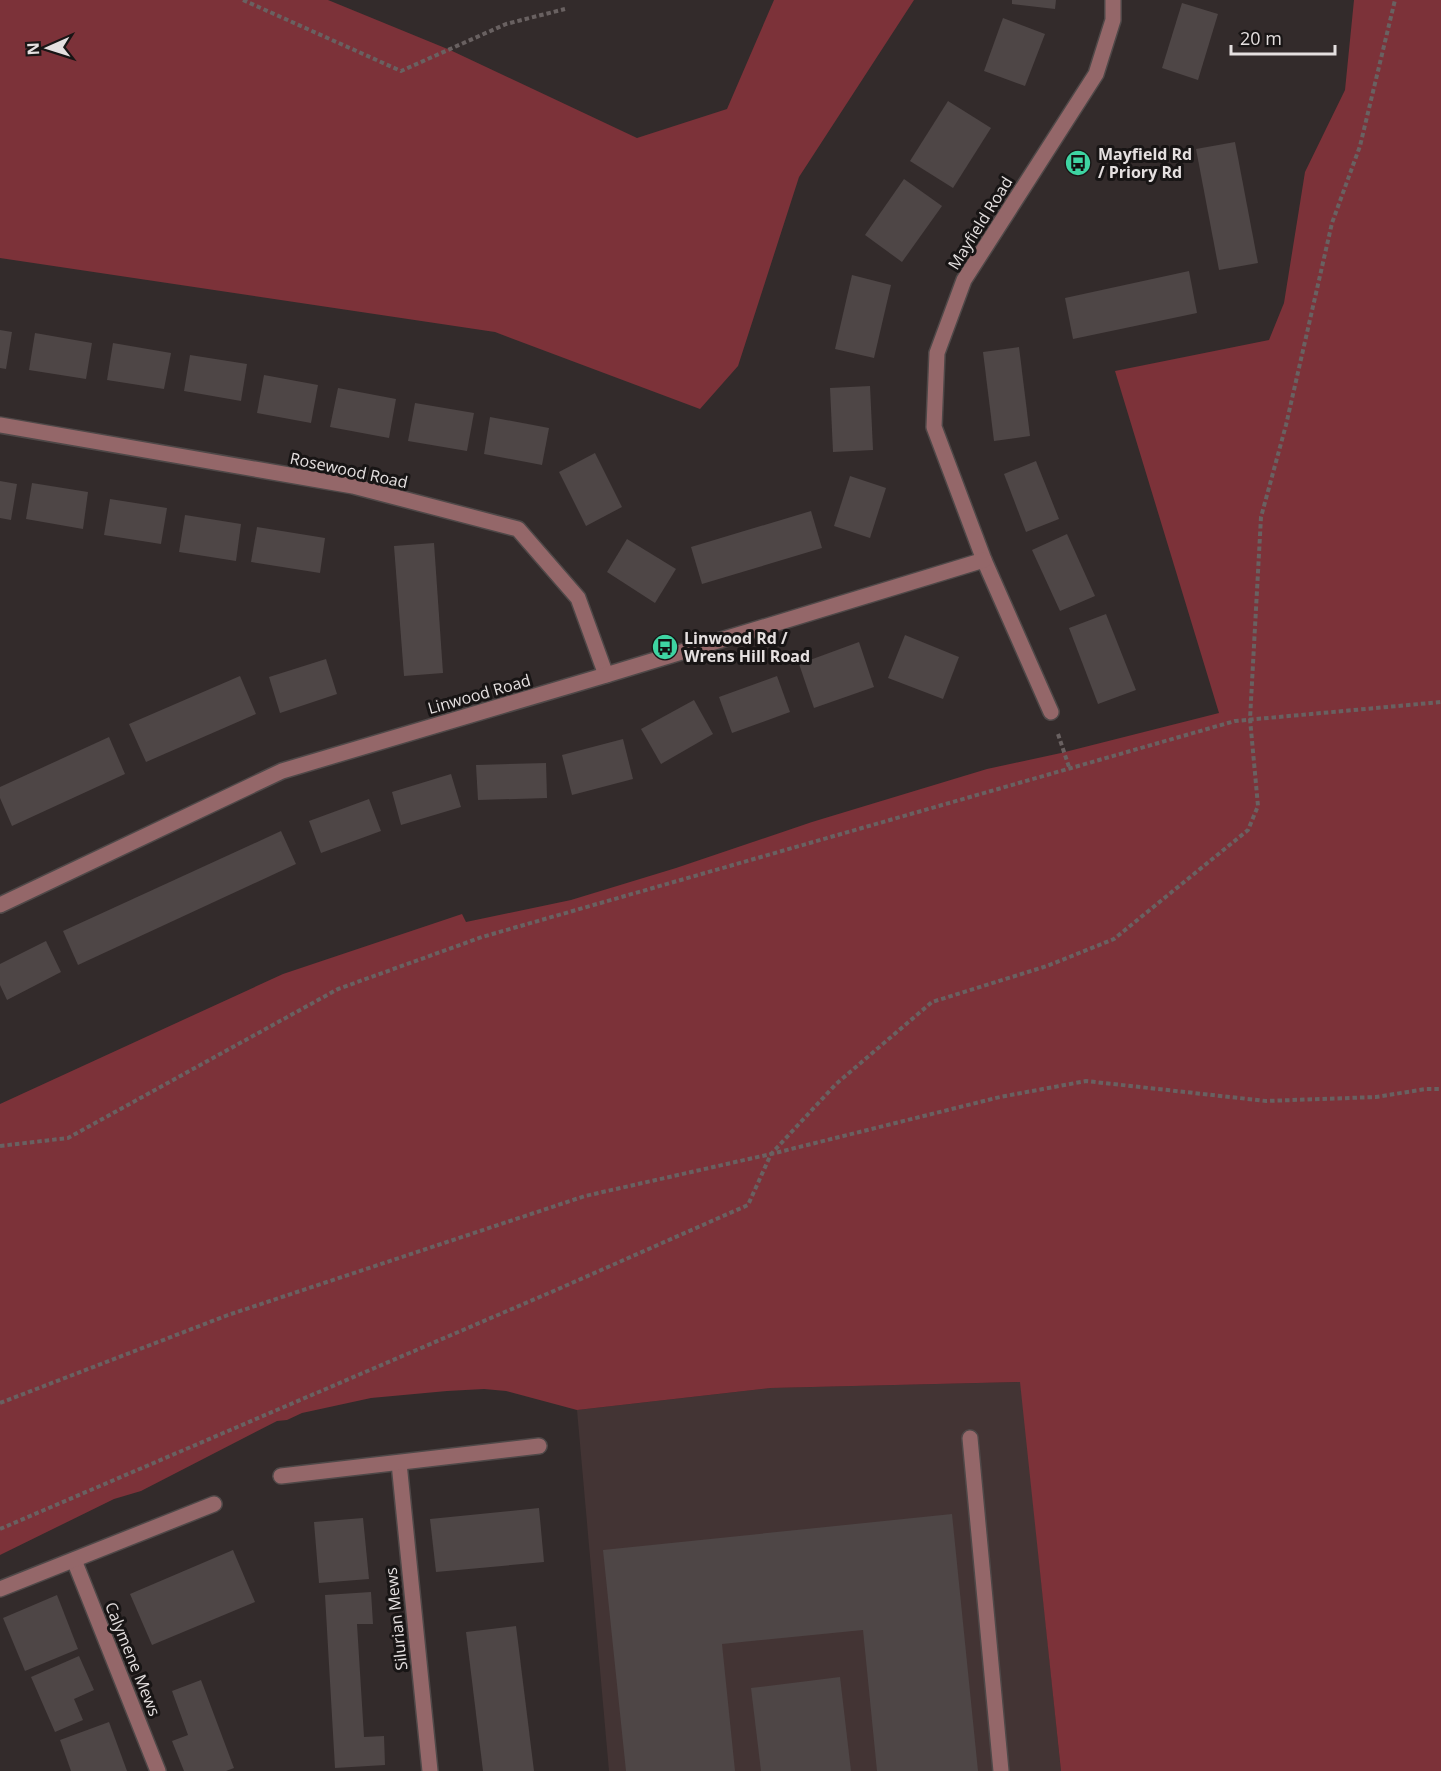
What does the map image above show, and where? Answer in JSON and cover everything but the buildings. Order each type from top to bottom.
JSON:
[{"type":"street","name":"Mayfield Road","points":[[1051,712],[984,560],[933,427],[937,353],[964,280],[1096,74],[1113,20],[1113,0]]},
{"type":"street","name":"Rosewood Road","points":[[0,425],[353,486],[518,529],[578,598],[606,675]]},
{"type":"street","name":"Linwood Road","points":[[0,905],[282,771],[984,560]]},
{"type":"street","points":[[970,1438],[1001,1771]]},
{"type":"street","points":[[281,1476],[539,1446]]},
{"type":"street","name":"Silurian Mews","points":[[399,1462],[430,1771]]},
{"type":"street","points":[[0,1589],[214,1504]]},
{"type":"street","name":"Calymene Mews","points":[[74,1560],[158,1771]]},
{"type":"path","points":[[243,0],[401,71],[506,24],[565,9]]},
{"type":"path","points":[[0,1529],[748,1205],[771,1154],[836,1084],[932,1002],[1047,966],[1114,939],[1248,830],[1258,806],[1250,719],[1261,517],[1286,425],[1332,223],[1360,146],[1395,0]]},
{"type":"path","points":[[0,1146],[68,1138],[338,989],[483,937],[1235,721],[1441,702]]},
{"type":"path","points":[[1051,712],[1069,767]]},
{"type":"path","points":[[0,1403],[228,1315],[585,1196],[771,1154],[1000,1097],[1086,1081],[1266,1101],[1376,1097],[1426,1089],[1441,1089]]},
{"type":"shaded area","points":[[0,0],[328,0],[450,50],[637,138],[727,109],[774,0],[914,0],[799,177],[738,366],[700,409],[495,332],[0,258]]},
{"type":"shaded area","points":[[1354,0],[1441,0],[1441,1771],[1061,1771],[1020,1382],[771,1388],[577,1410],[506,1391],[484,1389],[371,1398],[302,1413],[287,1420],[277,1421],[141,1491],[114,1499],[0,1555],[0,1104],[283,974],[462,914],[466,922],[571,900],[676,868],[812,822],[987,769],[1061,753],[1219,713],[1115,371],[1269,340],[1284,303],[1305,172],[1345,90]]},
{"type":"shaded area","points":[[1021,1382],[1061,1771],[609,1771],[577,1410],[771,1388]]},
{"type":"place","name":"Mayfield Rd / Priory Rd","points":[[1078,163]]},
{"type":"place","name":"Linwood Rd / Wrens Hill Road","points":[[665,647]]}]
